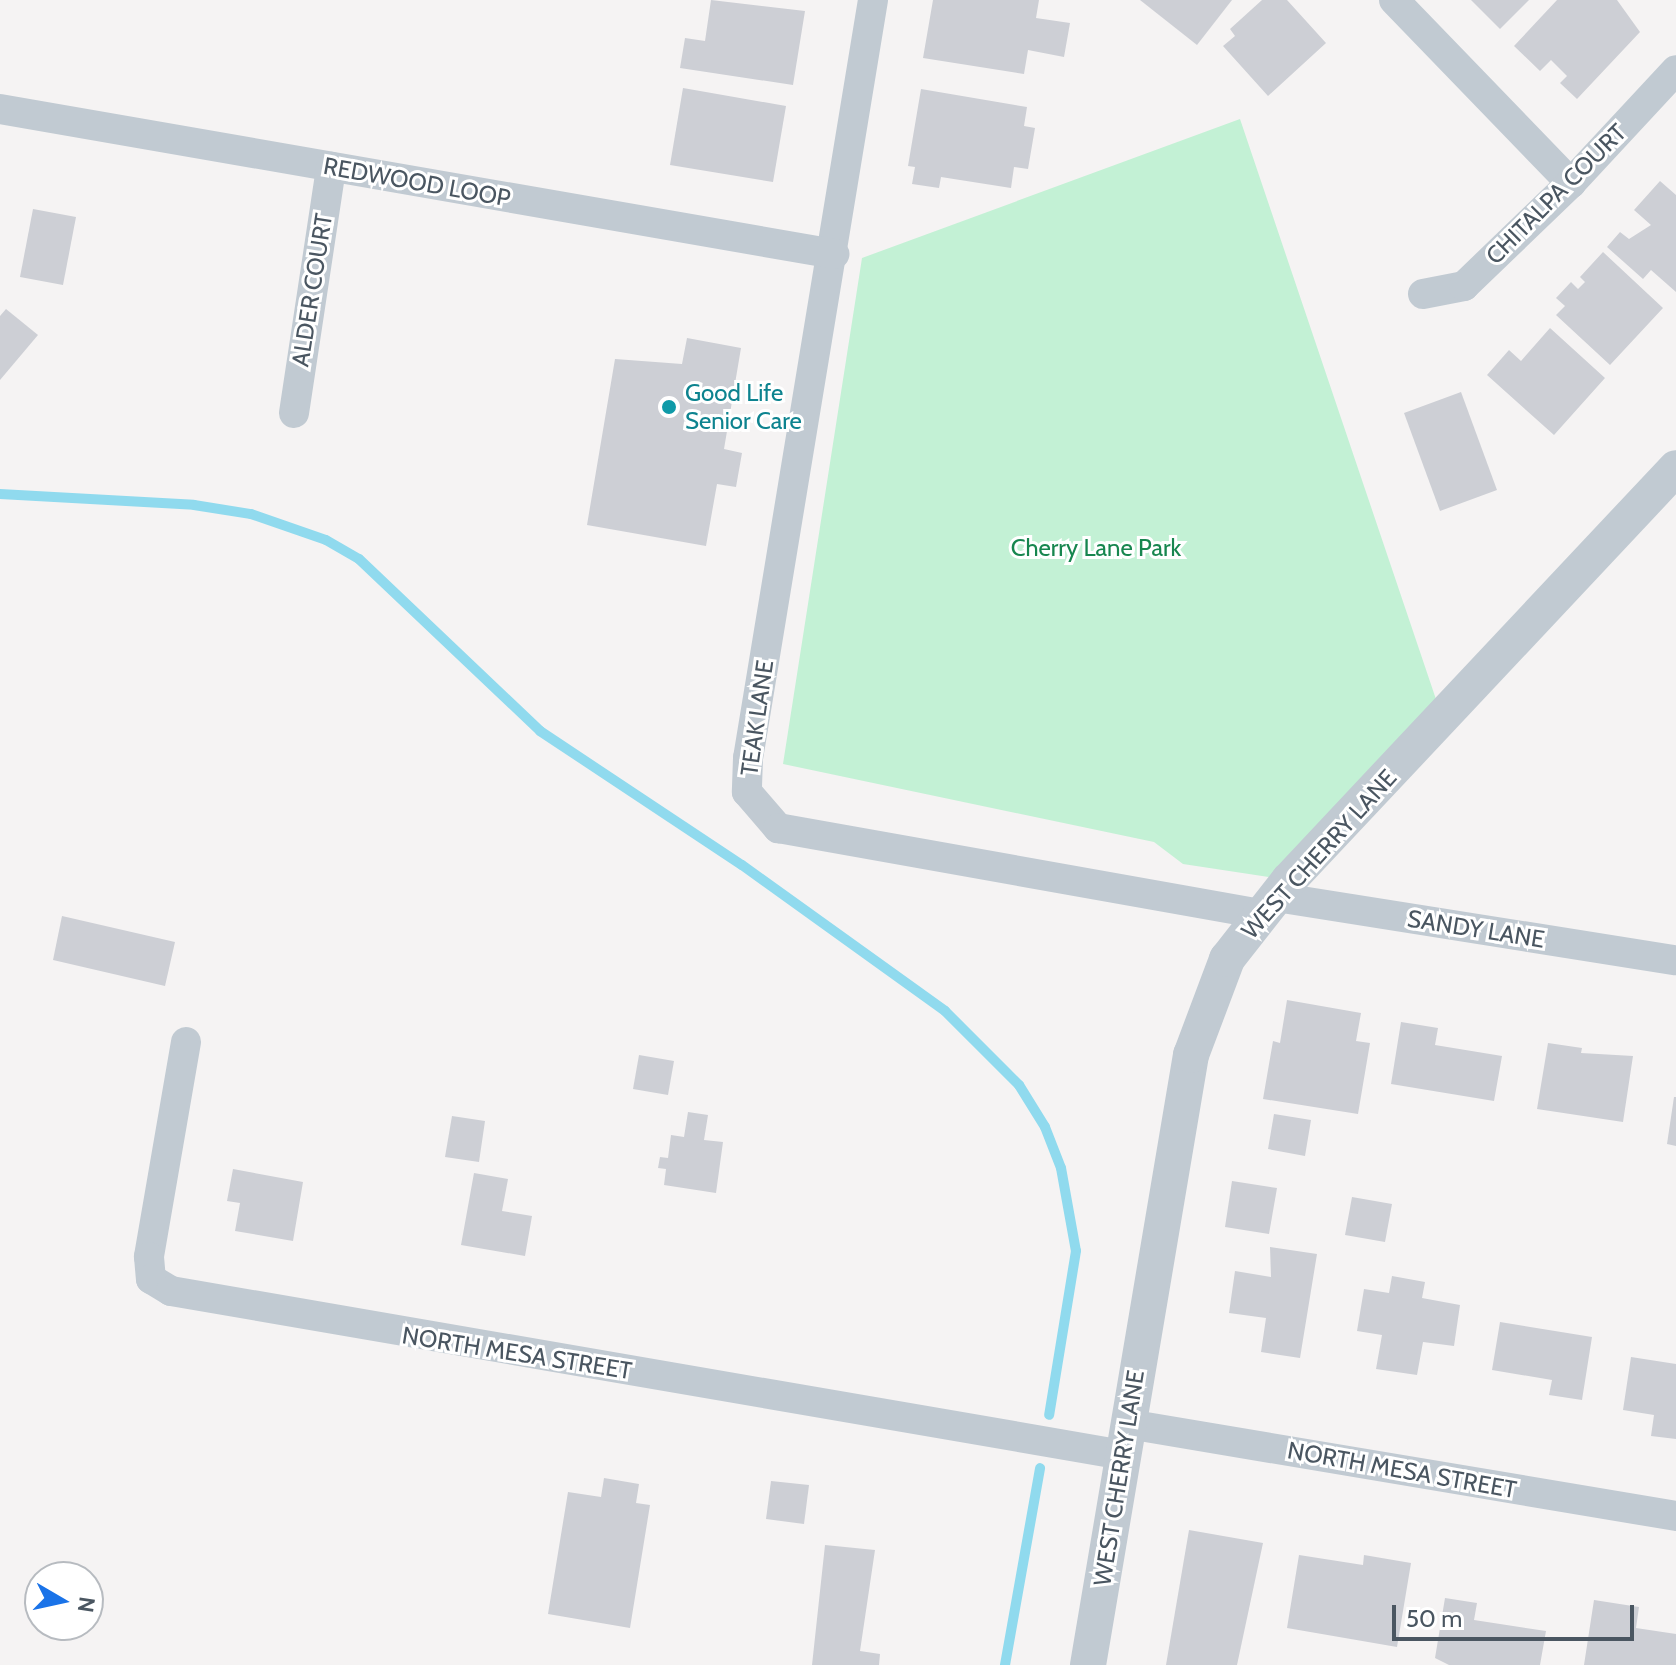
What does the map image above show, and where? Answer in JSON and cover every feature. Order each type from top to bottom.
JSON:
[{"type":"street","name":"TEAK LANE","points":[[873,0],[834,254],[748,758],[747,792],[778,828],[1270,906]]},
{"type":"street","points":[[1394,0],[1571,183]]},
{"type":"street","name":"CHITALPA COURT","points":[[1423,294],[1464,286],[1571,183],[1676,70]]},
{"type":"street","name":"REDWOOD LOOP","points":[[0,109],[834,254]]},
{"type":"street","name":"ALDER COURT","points":[[294,413],[331,167]]},
{"type":"street","name":"WEST CHERRY LANE","points":[[1088,1665],[1191,1055],[1227,959],[1270,906],[1676,468]]},
{"type":"street","name":"SANDY LANE","points":[[1270,906],[1676,960]]},
{"type":"street","name":"NORTH MESA STREET","points":[[186,1042],[149,1257],[151,1279],[171,1291],[1126,1440],[1676,1516]]},
{"type":"green space","name":"Cherry Lane Park","points":[[1240,119],[1442,717],[1289,880],[1183,864],[1154,842],[783,764],[862,258]]},
{"type":"building","points":[[711,0],[805,11],[793,85],[680,68],[685,38],[705,41]]},
{"type":"building","points":[[933,0],[1039,0],[1036,18],[1070,23],[1064,57],[1028,50],[1024,74],[923,58]]},
{"type":"building","points":[[1140,0],[1232,0],[1197,45]]},
{"type":"building","points":[[1262,0],[1287,0],[1326,43],[1268,96],[1223,46],[1235,36],[1230,29]]},
{"type":"building","points":[[1471,0],[1529,0],[1500,29]]},
{"type":"building","points":[[1557,0],[1617,0],[1640,32],[1577,99],[1560,83],[1567,76],[1551,60],[1540,71],[1514,46]]},
{"type":"building","points":[[683,88],[786,106],[773,182],[670,165]]},
{"type":"building","points":[[921,89],[1027,107],[1024,126],[1035,128],[1028,169],[1014,167],[1011,188],[941,177],[939,188],[912,184],[915,167],[908,166]]},
{"type":"building","points":[[1660,181],[1676,195],[1676,292],[1651,270],[1643,279],[1607,247],[1620,232],[1629,239],[1651,225],[1634,210]]},
{"type":"building","points":[[33,209],[76,217],[63,285],[20,277]]},
{"type":"building","points":[[1603,252],[1663,308],[1610,365],[1556,315],[1565,306],[1556,298],[1571,282],[1578,289],[1585,282],[1580,277]]},
{"type":"building","points":[[6,309],[38,335],[0,380],[0,316]]},
{"type":"building","points":[[1550,328],[1605,378],[1554,435],[1487,375],[1509,350],[1521,361]]},
{"type":"building","name":"Good Life Senior Care","points":[[687,338],[741,348],[724,449],[742,453],[736,487],[717,484],[706,546],[587,525],[615,359],[682,364]]},
{"type":"building","points":[[1461,392],[1497,490],[1440,511],[1404,413]]},
{"type":"building","points":[[62,916],[175,942],[165,986],[53,960]]},
{"type":"building","points":[[1287,1000],[1361,1013],[1356,1041],[1370,1043],[1358,1114],[1263,1099],[1273,1041],[1280,1043]]},
{"type":"building","points":[[1401,1022],[1438,1028],[1435,1045],[1502,1056],[1494,1101],[1391,1084]]},
{"type":"building","points":[[1548,1043],[1582,1048],[1581,1053],[1633,1056],[1623,1122],[1537,1109]]},
{"type":"building","points":[[639,1055],[674,1061],[668,1095],[633,1089]]},
{"type":"building","points":[[1676,1097],[1676,1146],[1667,1144]]},
{"type":"building","points":[[688,1112],[708,1115],[704,1140],[723,1142],[716,1193],[664,1185],[666,1169],[658,1168],[660,1157],[668,1158],[671,1135],[684,1137]]},
{"type":"building","points":[[1274,1114],[1311,1120],[1305,1156],[1268,1149]]},
{"type":"building","points":[[452,1116],[485,1121],[479,1162],[445,1157]]},
{"type":"building","points":[[233,1169],[303,1182],[293,1241],[235,1231],[240,1203],[227,1201]]},
{"type":"building","points":[[474,1173],[508,1179],[502,1211],[532,1216],[525,1256],[461,1245]]},
{"type":"building","points":[[1232,1181],[1277,1188],[1269,1234],[1225,1227]]},
{"type":"building","points":[[1352,1197],[1392,1204],[1385,1242],[1345,1235]]},
{"type":"building","points":[[1270,1247],[1317,1254],[1300,1358],[1261,1352],[1266,1318],[1229,1313],[1235,1271],[1271,1277]]},
{"type":"building","points":[[1392,1276],[1425,1282],[1422,1298],[1460,1305],[1454,1346],[1423,1342],[1417,1375],[1376,1369],[1382,1335],[1357,1331],[1364,1289],[1389,1293]]},
{"type":"building","points":[[1500,1322],[1592,1337],[1582,1400],[1549,1395],[1552,1380],[1492,1370]]},
{"type":"building","points":[[1631,1357],[1676,1364],[1676,1439],[1651,1436],[1654,1415],[1623,1410]]},
{"type":"building","points":[[604,1478],[639,1484],[636,1503],[650,1505],[630,1628],[548,1614],[568,1492],[601,1497]]},
{"type":"building","points":[[771,1481],[809,1485],[804,1524],[766,1519]]},
{"type":"building","points":[[1189,1530],[1263,1543],[1237,1665],[1166,1665]]},
{"type":"building","points":[[825,1545],[875,1550],[860,1651],[880,1654],[879,1665],[812,1665]]},
{"type":"building","points":[[1299,1555],[1363,1565],[1364,1555],[1411,1563],[1397,1647],[1287,1628]]},
{"type":"building","points":[[1445,1598],[1477,1603],[1474,1620],[1546,1631],[1540,1665],[1449,1665],[1435,1658]]},
{"type":"building","points":[[1594,1600],[1639,1607],[1636,1628],[1676,1634],[1676,1665],[1584,1665]]},
{"type":"waterway","points":[[0,494],[194,505],[251,514],[326,540],[359,559],[540,731],[742,865],[945,1011],[1019,1085],[1045,1127],[1061,1168],[1076,1251],[1049,1415]]},
{"type":"waterway","points":[[1005,1665],[1040,1468]]},
{"type":"place","name":"Good Life Senior Care","points":[[669,407]]}]
